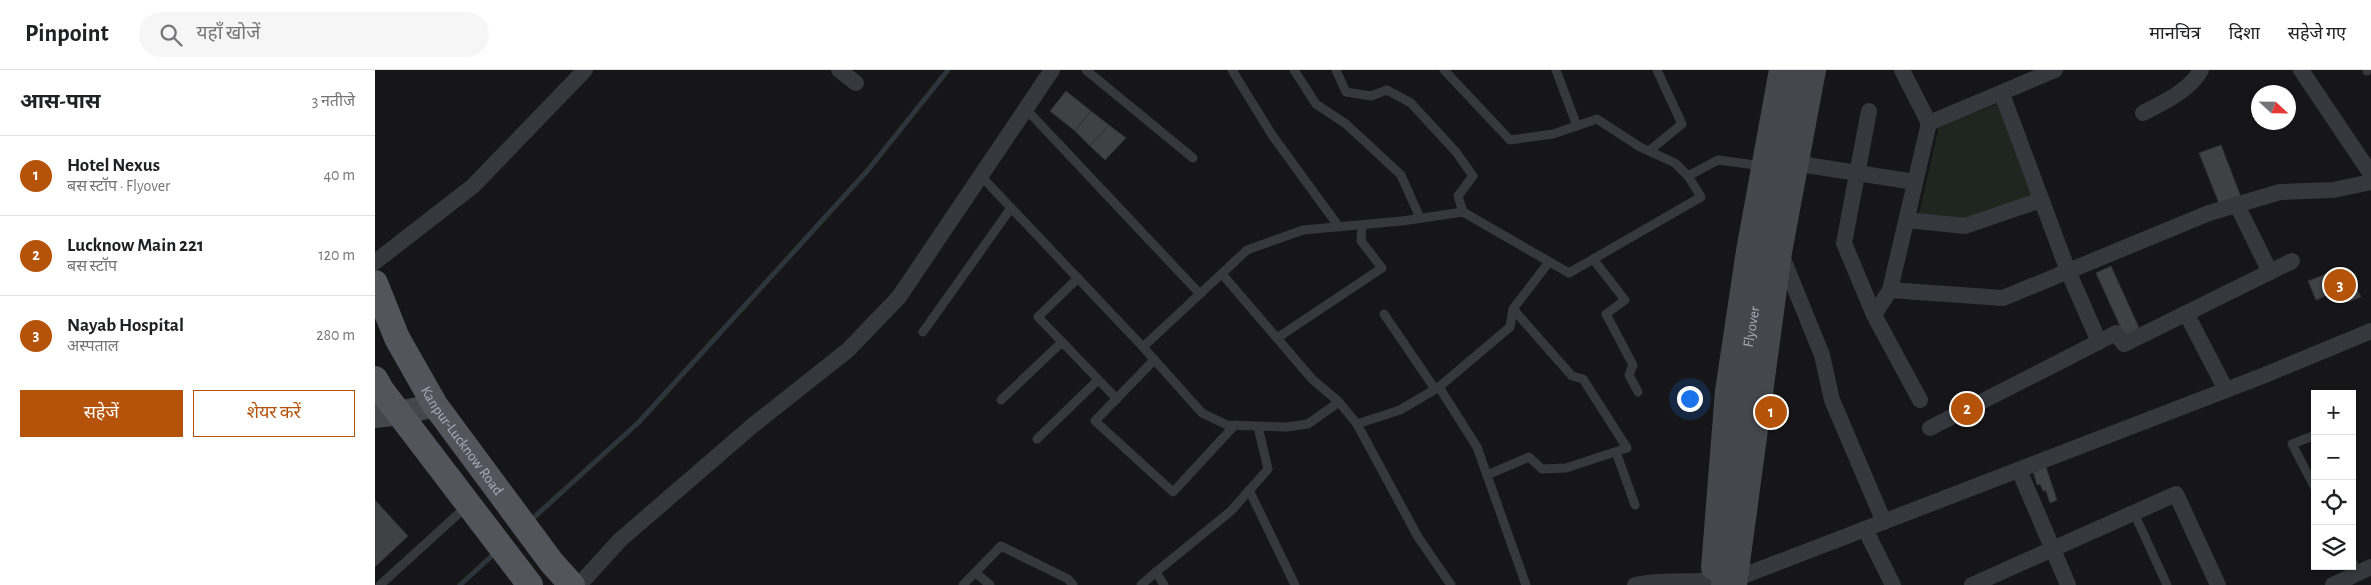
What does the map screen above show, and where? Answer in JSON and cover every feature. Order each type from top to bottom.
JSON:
[{"type":"main road","points":[[1723,583],[1727,391],[1763,166],[1781,70]]},
{"type":"main road","name":"Flyover","points":[[1723,583],[1740,391],[1796,70]]},
{"type":"main road","points":[[1723,583],[1813,70]]},
{"type":"main road","name":"Kanpur-Lucknow Road","points":[[375,283],[397,338],[435,406],[552,563],[572,585]]},
{"type":"main road","points":[[375,379],[381,391],[387,415],[469,504],[529,584]]},
{"type":"main road","points":[[387,415],[435,406]]},
{"type":"street","points":[[375,262],[473,186],[585,70]]},
{"type":"street","points":[[839,70],[856,83]]},
{"type":"street","points":[[579,585],[620,540],[752,426],[848,350],[899,297],[1052,70]]},
{"type":"street","points":[[1929,123],[2055,70]]},
{"type":"street","points":[[2143,113],[2173,97],[2197,78],[2201,70]]},
{"type":"street","points":[[2301,70],[2371,174]]},
{"type":"street","points":[[1874,314],[1890,290],[1929,123],[1904,71]]},
{"type":"street","points":[[2001,94],[2068,271],[2099,342]]},
{"type":"street","points":[[1869,111],[1844,244],[1874,314],[1920,400]]},
{"type":"street","points":[[1763,166],[1774,162],[1796,162],[1915,182]]},
{"type":"street","points":[[1890,290],[2003,298],[2209,213],[2280,192],[2333,190],[2371,182]]},
{"type":"street","points":[[1907,220],[1965,226],[2041,200]]},
{"type":"street","points":[[2237,205],[2270,272]]},
{"type":"street","points":[[1780,252],[1822,355],[1832,400],[1884,522]]},
{"type":"street","points":[[1929,428],[2116,333],[2124,344],[2292,261]]},
{"type":"street","points":[[2187,313],[2225,390]]},
{"type":"street","points":[[1635,585],[1656,580],[1723,583],[1761,578],[1865,529],[2225,390],[2371,331]]},
{"type":"street","points":[[2019,470],[2068,585]]},
{"type":"street","points":[[1971,585],[2001,579],[2053,549],[2176,494],[2218,585]]},
{"type":"street","points":[[1865,529],[1893,585]]},
{"type":"street","points":[[2333,585],[2361,567]]},
{"type":"lane","points":[[1086,70],[1193,158]]},
{"type":"lane","points":[[1233,70],[1271,135],[1339,227]]},
{"type":"lane","points":[[1294,70],[1316,104],[1347,124],[1401,175],[1420,218]]},
{"type":"lane","points":[[1336,70],[1346,92],[1371,96],[1387,90],[1411,103],[1457,152],[1473,176],[1458,196],[1463,212]]},
{"type":"lane","points":[[1143,347],[1247,250],[1303,230],[1362,225],[1463,212],[1569,273],[1701,197],[1688,176],[1675,163],[1649,151],[1597,119],[1553,134],[1510,140],[1444,70]]},
{"type":"lane","points":[[1556,70],[1577,126]]},
{"type":"lane","points":[[1649,151],[1682,124],[1657,70]]},
{"type":"lane","points":[[1025,108],[1200,294]]},
{"type":"lane","points":[[1688,176],[1719,160],[1763,166]]},
{"type":"lane","points":[[980,175],[1143,347],[1202,413],[1227,425],[1287,427],[1308,424],[1339,402]]},
{"type":"lane","points":[[923,332],[1011,208]]},
{"type":"lane","points":[[1277,338],[1382,268],[1361,241],[1362,225]]},
{"type":"lane","points":[[1593,259],[1625,300],[1606,314],[1633,366],[1629,374],[1637,392]]},
{"type":"lane","points":[[1357,424],[1400,410],[1437,388],[1510,326],[1513,309],[1549,262]]},
{"type":"lane","points":[[1222,274],[1312,379],[1339,402],[1357,424],[1418,538],[1451,585]]},
{"type":"lane","points":[[1078,278],[1038,317],[1117,399]]},
{"type":"lane","points":[[1487,475],[1529,458],[1542,469],[1566,468],[1627,448],[1583,379],[1572,376],[1513,309]]},
{"type":"lane","points":[[1384,314],[1477,448],[1526,585]]},
{"type":"lane","points":[[1001,400],[1062,342]]},
{"type":"lane","points":[[1154,360],[1095,421],[1173,492],[1235,426]]},
{"type":"lane","points":[[1037,439],[1099,380]]},
{"type":"lane","points":[[1141,585],[1231,511],[1268,469],[1258,427]]},
{"type":"lane","points":[[2311,437],[2292,444],[2311,480]]},
{"type":"lane","points":[[1616,452],[1635,505]]},
{"type":"lane","points":[[1249,490],[1295,585]]},
{"type":"lane","points":[[380,585],[469,504]]},
{"type":"lane","points":[[2134,513],[2167,585]]},
{"type":"lane","points":[[963,585],[1001,546],[1068,579],[1073,585]]},
{"type":"lane","points":[[1156,572],[1164,585]]},
{"type":"lane","points":[[976,573],[990,585]]},
{"type":"shaded area","points":[[2000,103],[2033,197],[1963,221],[1918,218],[1939,127]]},
{"type":"building","points":[[1066,91],[1091,111],[1075,131],[1050,111]]},
{"type":"building","points":[[1091,111],[1109,125],[1090,146],[1075,131]]},
{"type":"building","points":[[1109,125],[1126,138],[1105,160],[1090,146]]},
{"type":"building","points":[[2221,145],[2241,197],[2220,206],[2199,153]]},
{"type":"building","points":[[2111,266],[2140,330],[2125,337],[2096,273]]},
{"type":"building","points":[[2341,268],[2349,287],[2355,284],[2361,297],[2348,302],[2343,289],[2316,300],[2308,281]]},
{"type":"building","points":[[2046,467],[2057,500],[2050,503],[2046,491],[2043,491],[2040,484],[2037,485],[2033,471]]},
{"type":"building","points":[[375,500],[408,536],[375,567]]},
{"type":"waterway","points":[[531,520],[639,422],[868,170],[948,70]]},
{"type":"waterway","points":[[460,585],[495,553]]},
{"type":"place","name":"Nayab Hospital","points":[[2340,285]]},
{"type":"place","name":"Lucknow Main 221","points":[[1967,409]]},
{"type":"place","name":"Hotel Nexus","points":[[1771,412]]}]
